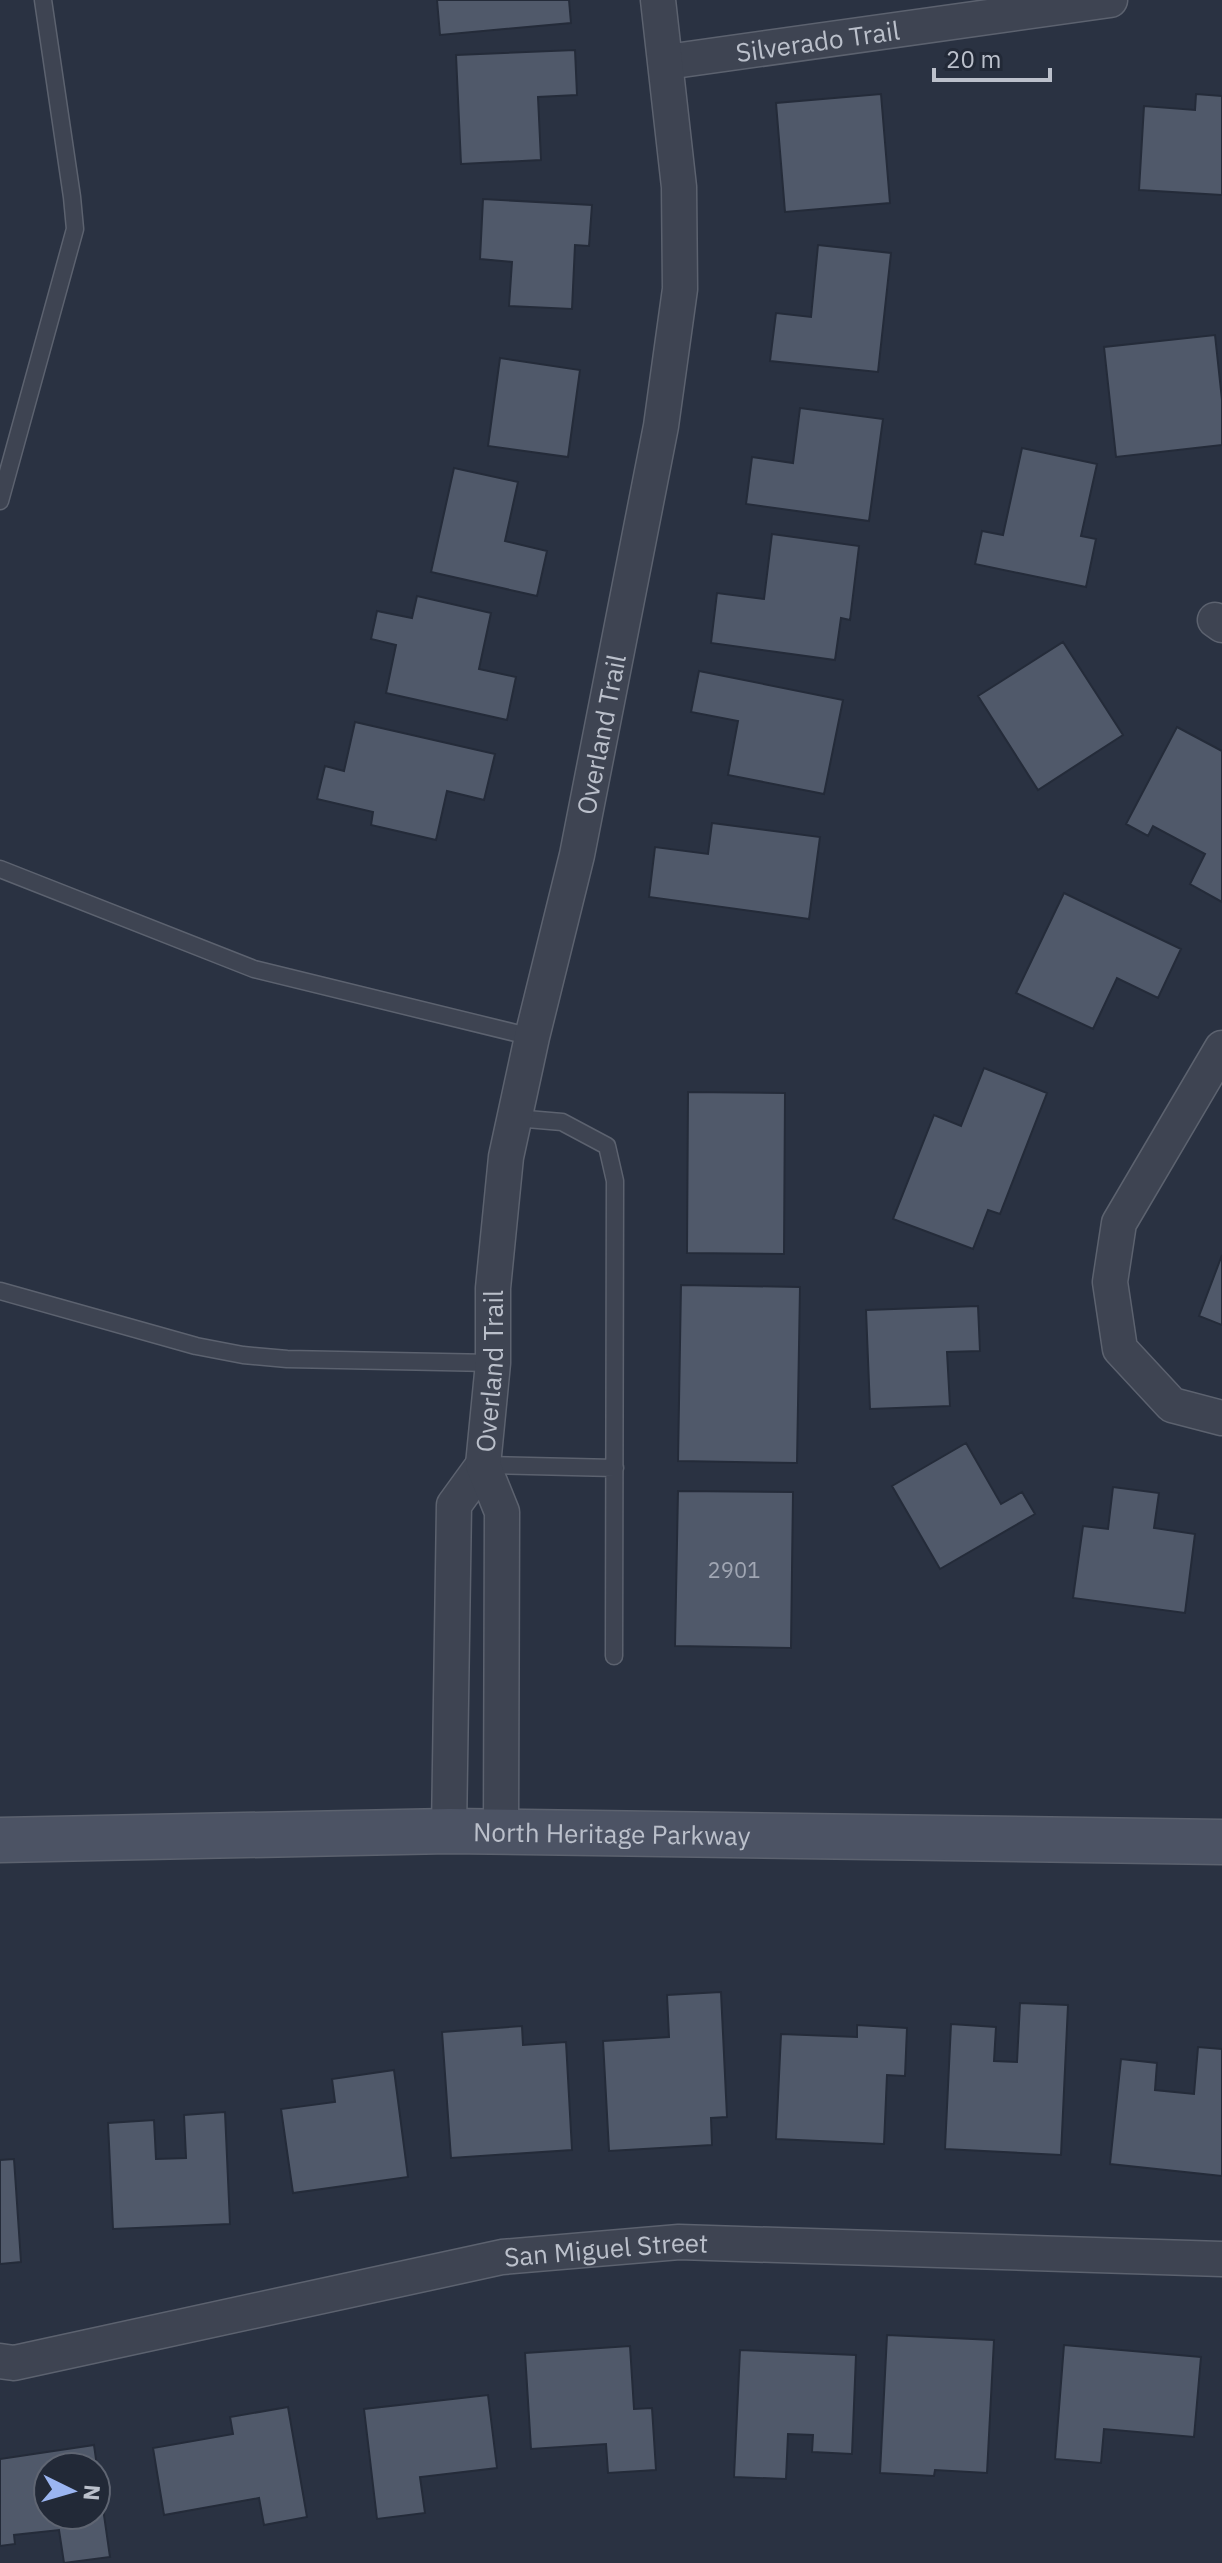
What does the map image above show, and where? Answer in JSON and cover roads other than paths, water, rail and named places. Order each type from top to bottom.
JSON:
[{"type":"main road","name":"North Heritage Parkway","points":[[0,1840],[501,1831],[1222,1842]]},
{"type":"street","name":"Overland Trail","points":[[501,1831],[502,1512],[483,1465],[493,1363],[493,1288],[506,1157],[577,855],[661,426],[680,289],[679,187],[658,0]]},
{"type":"street","name":"Silverado Trail","points":[[667,62],[1110,0]]},
{"type":"street","points":[[1222,1048],[1119,1223],[1110,1282],[1120,1349],[1172,1405],[1222,1418]]},
{"type":"street","name":"Overland Trail","points":[[449,1831],[454,1505],[483,1465]]},
{"type":"street","name":"San Miguel Street","points":[[0,2361],[14,2363],[502,2257],[679,2242],[1222,2259]]},
{"type":"lane","points":[[0,501],[75,229],[43,0]]},
{"type":"lane","points":[[0,869],[254,969],[532,1037]]},
{"type":"lane","points":[[515,1118],[562,1122],[607,1146],[615,1181],[614,1656]]},
{"type":"lane","points":[[0,1291],[196,1346],[243,1355],[287,1359],[493,1363]]},
{"type":"lane","points":[[483,1465],[615,1468]]}]
